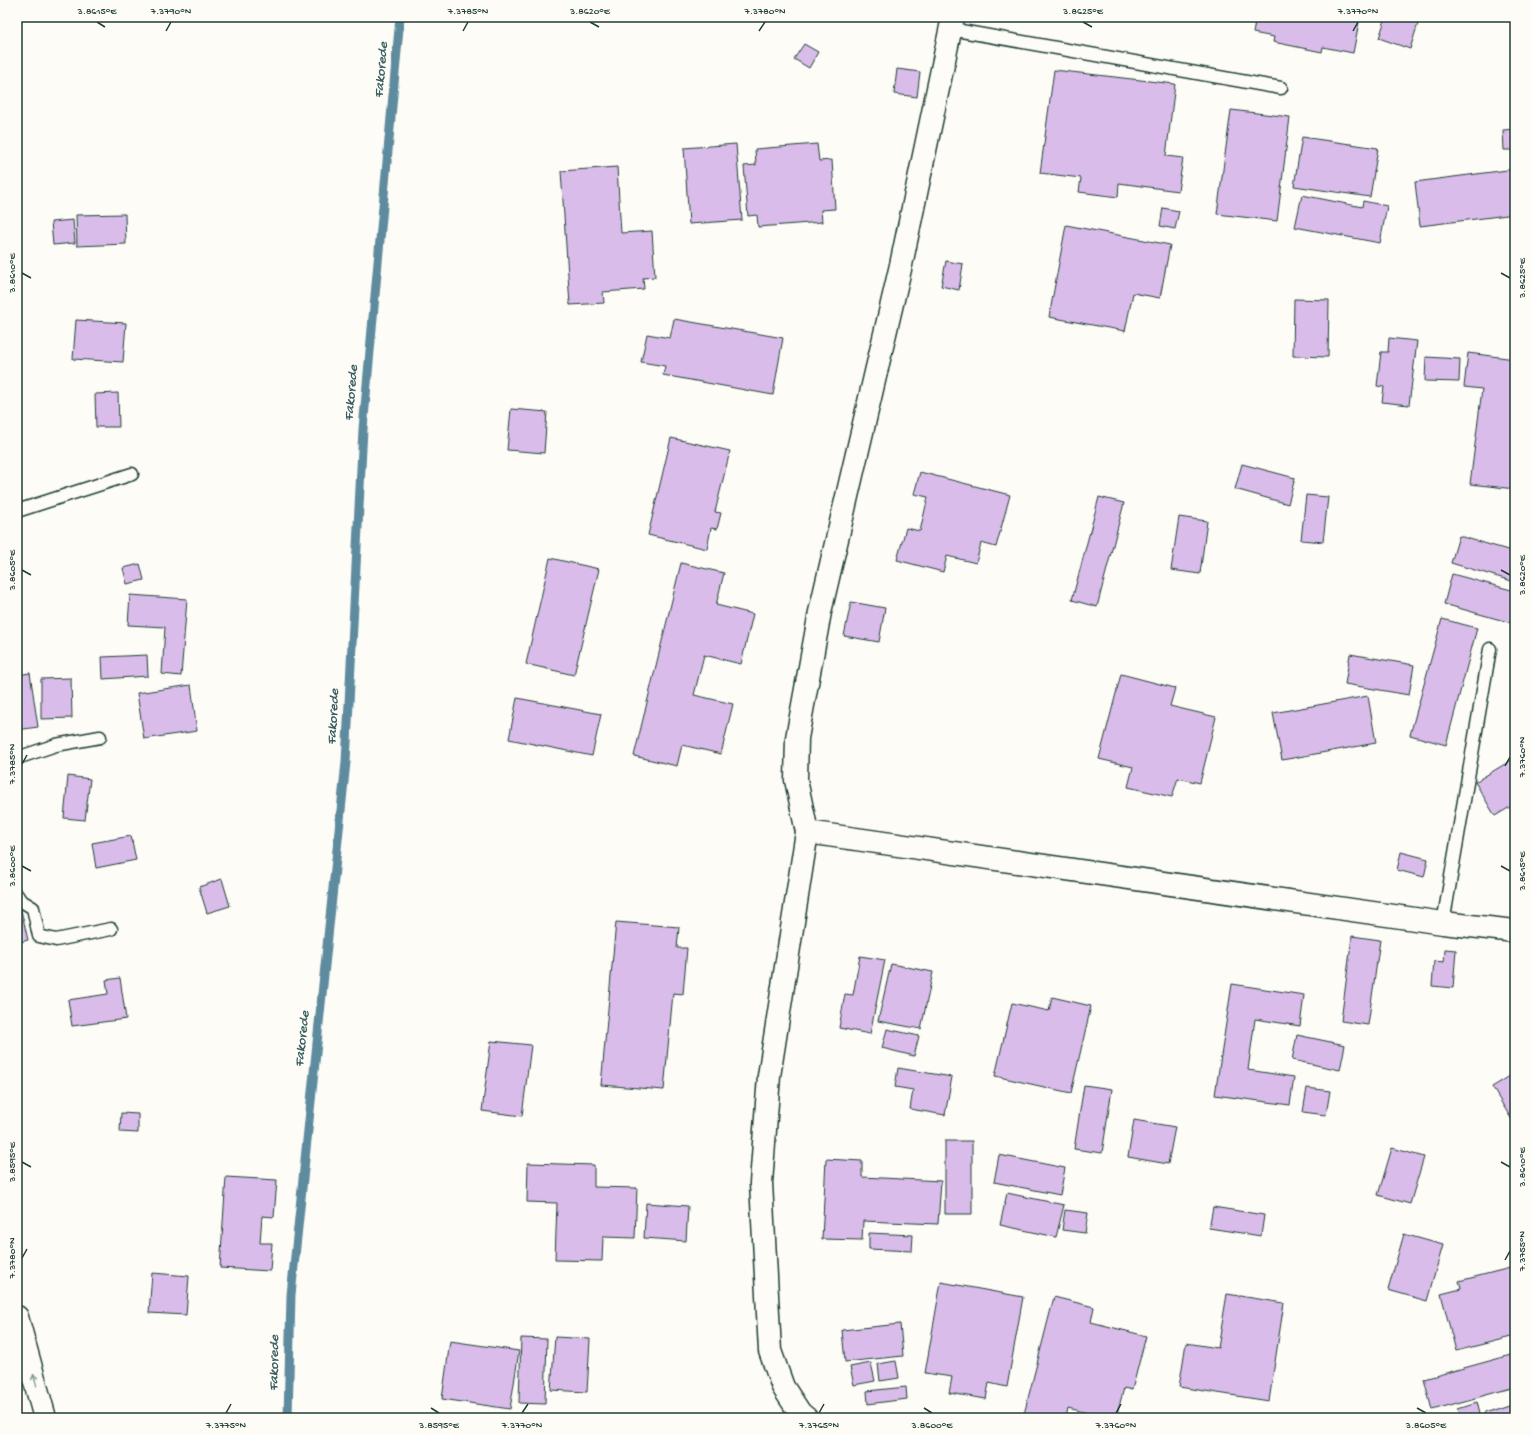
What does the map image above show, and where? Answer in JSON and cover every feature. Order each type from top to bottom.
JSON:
[{"type":"main road","points":[[806,1418],[800,1413],[783,1387],[770,1351],[761,1183],[769,1076],[807,832],[796,780],[798,731],[820,612],[901,265],[952,23]]},
{"type":"main road","points":[[807,832],[1515,931]]},
{"type":"main road","points":[[17,1317],[45,1418]]},
{"type":"lane","points":[[952,23],[1281,88]]},
{"type":"lane","points":[[17,511],[132,474]]},
{"type":"lane","points":[[1443,922],[1490,649]]},
{"type":"lane","points":[[17,758],[56,745],[100,738]]},
{"type":"lane","points":[[17,895],[20,900],[33,908],[39,936],[56,940],[110,929]]},
{"type":"building","points":[[1256,17],[1360,17],[1353,53],[1323,47],[1322,52],[1273,42],[1274,37],[1253,33]]},
{"type":"building","points":[[1386,17],[1420,17],[1410,49],[1379,38]]},
{"type":"building","points":[[804,44],[818,52],[809,68],[794,59]]},
{"type":"building","points":[[897,69],[920,72],[917,97],[894,94]]},
{"type":"building","points":[[1054,70],[1175,84],[1166,156],[1183,158],[1178,191],[1119,183],[1118,197],[1079,192],[1081,178],[1040,173]]},
{"type":"building","points":[[1231,110],[1290,117],[1277,221],[1217,214]]},
{"type":"building","points":[[1515,129],[1515,150],[1504,150],[1503,130]]},
{"type":"building","points":[[1302,137],[1378,148],[1370,197],[1294,186]]},
{"type":"building","points":[[736,144],[742,220],[689,224],[684,148]]},
{"type":"building","points":[[817,144],[819,161],[832,160],[835,209],[821,210],[822,222],[758,227],[757,215],[748,216],[744,166],[756,165],[755,149]]},
{"type":"building","points":[[617,167],[621,233],[652,231],[655,277],[643,278],[644,289],[603,292],[604,303],[570,305],[561,171]]},
{"type":"building","points":[[1515,169],[1515,214],[1420,226],[1415,182]]},
{"type":"building","points":[[1302,195],[1362,207],[1363,201],[1387,206],[1380,243],[1295,227]]},
{"type":"building","points":[[1163,208],[1179,211],[1175,229],[1160,226]]},
{"type":"building","points":[[125,214],[126,244],[77,246],[76,215]]},
{"type":"building","points":[[73,220],[75,243],[53,245],[51,222]]},
{"type":"building","points":[[1066,225],[1170,245],[1160,298],[1133,293],[1125,331],[1049,317]]},
{"type":"building","points":[[946,261],[963,264],[959,290],[941,286]]},
{"type":"building","points":[[1294,299],[1329,300],[1328,357],[1293,356]]},
{"type":"building","points":[[674,319],[783,338],[773,395],[663,375],[665,366],[641,362],[647,334],[670,338]]},
{"type":"building","points":[[76,320],[126,323],[123,362],[73,359]]},
{"type":"building","points":[[1389,338],[1417,341],[1409,405],[1382,402],[1384,387],[1377,386],[1381,352],[1388,352]]},
{"type":"building","points":[[1468,353],[1515,359],[1515,489],[1470,484],[1482,389],[1464,387]]},
{"type":"building","points":[[1426,357],[1460,359],[1459,382],[1425,381]]},
{"type":"building","points":[[118,393],[119,427],[96,427],[95,394]]},
{"type":"building","points":[[511,409],[547,412],[544,453],[507,450]]},
{"type":"building","points":[[671,438],[730,451],[715,512],[721,513],[717,529],[711,528],[707,549],[648,535]]},
{"type":"building","points":[[1242,464],[1295,478],[1288,504],[1235,489]]},
{"type":"building","points":[[920,472],[1010,495],[996,547],[981,543],[976,563],[947,556],[943,572],[897,560],[906,528],[920,531],[928,497],[914,494]]},
{"type":"building","points":[[1306,495],[1328,497],[1323,542],[1301,540]]},
{"type":"building","points":[[1099,497],[1124,503],[1097,607],[1072,600]]},
{"type":"building","points":[[1179,517],[1207,521],[1200,574],[1171,570]]},
{"type":"building","points":[[1459,536],[1515,552],[1515,582],[1451,563]]},
{"type":"building","points":[[550,558],[599,569],[574,675],[526,664]]},
{"type":"building","points":[[681,563],[724,573],[716,605],[753,614],[741,664],[704,655],[694,695],[733,704],[721,754],[682,745],[677,766],[634,756]]},
{"type":"building","points":[[140,564],[144,580],[127,584],[123,568]]},
{"type":"building","points":[[1452,574],[1515,591],[1515,624],[1444,604]]},
{"type":"building","points":[[130,595],[187,599],[181,676],[162,674],[165,627],[128,625]]},
{"type":"building","points":[[851,602],[885,608],[879,642],[844,636]]},
{"type":"building","points":[[1442,619],[1477,628],[1446,745],[1410,735]]},
{"type":"building","points":[[1350,654],[1414,665],[1409,695],[1345,684]]},
{"type":"building","points":[[147,655],[148,676],[103,679],[102,657]]},
{"type":"building","points":[[30,673],[38,727],[17,730],[17,675]]},
{"type":"building","points":[[1121,674],[1175,688],[1170,706],[1216,717],[1200,783],[1178,778],[1172,797],[1128,787],[1133,767],[1099,759]]},
{"type":"building","points":[[71,678],[72,718],[41,719],[41,679]]},
{"type":"building","points":[[191,685],[197,731],[144,739],[137,693]]},
{"type":"building","points":[[1368,696],[1376,743],[1282,760],[1273,713]]},
{"type":"building","points":[[517,698],[601,714],[592,756],[509,739]]},
{"type":"building","points":[[1515,758],[1515,804],[1495,816],[1475,782]]},
{"type":"building","points":[[68,776],[90,779],[85,820],[64,818]]},
{"type":"building","points":[[131,836],[136,860],[96,868],[92,843]]},
{"type":"building","points":[[1401,852],[1428,859],[1424,877],[1397,870]]},
{"type":"building","points":[[222,879],[230,906],[207,913],[199,887]]},
{"type":"building","points":[[21,910],[28,940],[17,943],[17,911]]},
{"type":"building","points":[[616,922],[679,927],[677,948],[687,948],[683,994],[673,993],[664,1090],[601,1085]]},
{"type":"building","points":[[1352,936],[1380,940],[1368,1025],[1341,1021]]},
{"type":"building","points":[[1445,949],[1456,950],[1453,988],[1432,986],[1434,961],[1444,962]]},
{"type":"building","points":[[860,956],[885,960],[870,1034],[839,1028],[845,994],[853,995]]},
{"type":"building","points":[[891,964],[933,972],[921,1029],[878,1021]]},
{"type":"building","points":[[120,978],[126,1019],[72,1026],[68,1000],[108,994],[106,980]]},
{"type":"building","points":[[1232,984],[1304,995],[1300,1026],[1255,1019],[1248,1070],[1294,1077],[1290,1105],[1215,1095]]},
{"type":"building","points":[[1052,997],[1091,1006],[1071,1093],[995,1076],[1012,1003],[1049,1011]]},
{"type":"building","points":[[887,1029],[919,1036],[914,1056],[882,1048]]},
{"type":"building","points":[[1297,1035],[1345,1045],[1340,1070],[1292,1060]]},
{"type":"building","points":[[491,1041],[531,1045],[522,1116],[482,1111]]},
{"type":"building","points":[[898,1068],[952,1077],[945,1115],[910,1109],[913,1090],[895,1087]]},
{"type":"building","points":[[1515,1073],[1515,1125],[1492,1087]]},
{"type":"building","points":[[1084,1085],[1112,1089],[1102,1153],[1074,1149]]},
{"type":"building","points":[[1307,1088],[1330,1091],[1326,1115],[1303,1112]]},
{"type":"building","points":[[121,1113],[138,1114],[138,1133],[120,1132]]},
{"type":"building","points":[[1134,1120],[1175,1127],[1168,1164],[1128,1157]]},
{"type":"building","points":[[945,1141],[972,1141],[972,1214],[945,1214]]},
{"type":"building","points":[[1392,1148],[1424,1157],[1410,1204],[1378,1195]]},
{"type":"building","points":[[999,1155],[1065,1168],[1060,1195],[994,1182]]},
{"type":"building","points":[[826,1159],[862,1161],[862,1177],[941,1181],[938,1224],[863,1221],[862,1240],[822,1239]]},
{"type":"building","points":[[528,1163],[594,1165],[594,1187],[637,1188],[635,1238],[603,1237],[602,1261],[555,1260],[557,1203],[527,1202]]},
{"type":"building","points":[[226,1177],[277,1180],[274,1217],[262,1216],[260,1243],[272,1243],[270,1271],[220,1268]]},
{"type":"building","points":[[1007,1193],[1064,1205],[1056,1237],[1000,1225]]},
{"type":"building","points":[[646,1203],[688,1206],[686,1241],[644,1238]]},
{"type":"building","points":[[1213,1207],[1264,1215],[1261,1236],[1209,1228]]},
{"type":"building","points":[[1065,1210],[1088,1213],[1085,1233],[1062,1230]]},
{"type":"building","points":[[869,1233],[913,1235],[912,1251],[869,1249]]},
{"type":"building","points":[[1404,1234],[1443,1245],[1427,1301],[1388,1290]]},
{"type":"building","points":[[1510,1268],[1515,1289],[1515,1336],[1456,1351],[1441,1294],[1461,1289],[1459,1281]]},
{"type":"building","points":[[152,1273],[189,1276],[186,1315],[149,1313]]},
{"type":"building","points":[[941,1282],[1023,1297],[1007,1387],[989,1383],[986,1399],[949,1393],[952,1377],[925,1373]]},
{"type":"building","points":[[1227,1294],[1284,1303],[1269,1401],[1179,1387],[1186,1343],[1218,1348]]},
{"type":"building","points":[[1054,1297],[1094,1307],[1091,1322],[1146,1336],[1132,1390],[1124,1388],[1116,1418],[1093,1418],[1087,1416],[1088,1413],[1068,1408],[1066,1418],[1023,1418]]},
{"type":"building","points":[[900,1324],[903,1356],[845,1362],[842,1330]]},
{"type":"building","points":[[555,1337],[590,1339],[587,1392],[551,1390]]},
{"type":"building","points":[[521,1338],[547,1339],[545,1404],[519,1403]]},
{"type":"building","points":[[450,1341],[519,1351],[510,1409],[442,1399]]},
{"type":"building","points":[[1511,1355],[1515,1368],[1515,1387],[1432,1410],[1424,1379]]},
{"type":"building","points":[[896,1361],[899,1378],[880,1381],[878,1364]]},
{"type":"building","points":[[871,1363],[875,1381],[854,1385],[850,1367]]},
{"type":"building","points":[[906,1387],[907,1399],[868,1404],[867,1391]]},
{"type":"building","points":[[1477,1402],[1480,1414],[1461,1418],[1458,1408]]},
{"type":"building","points":[[1512,1404],[1515,1418],[1486,1418],[1485,1413]]},
{"type":"waterway","name":"Fakorede","points":[[288,1418],[291,1295],[346,762],[363,429],[400,17]]}]
